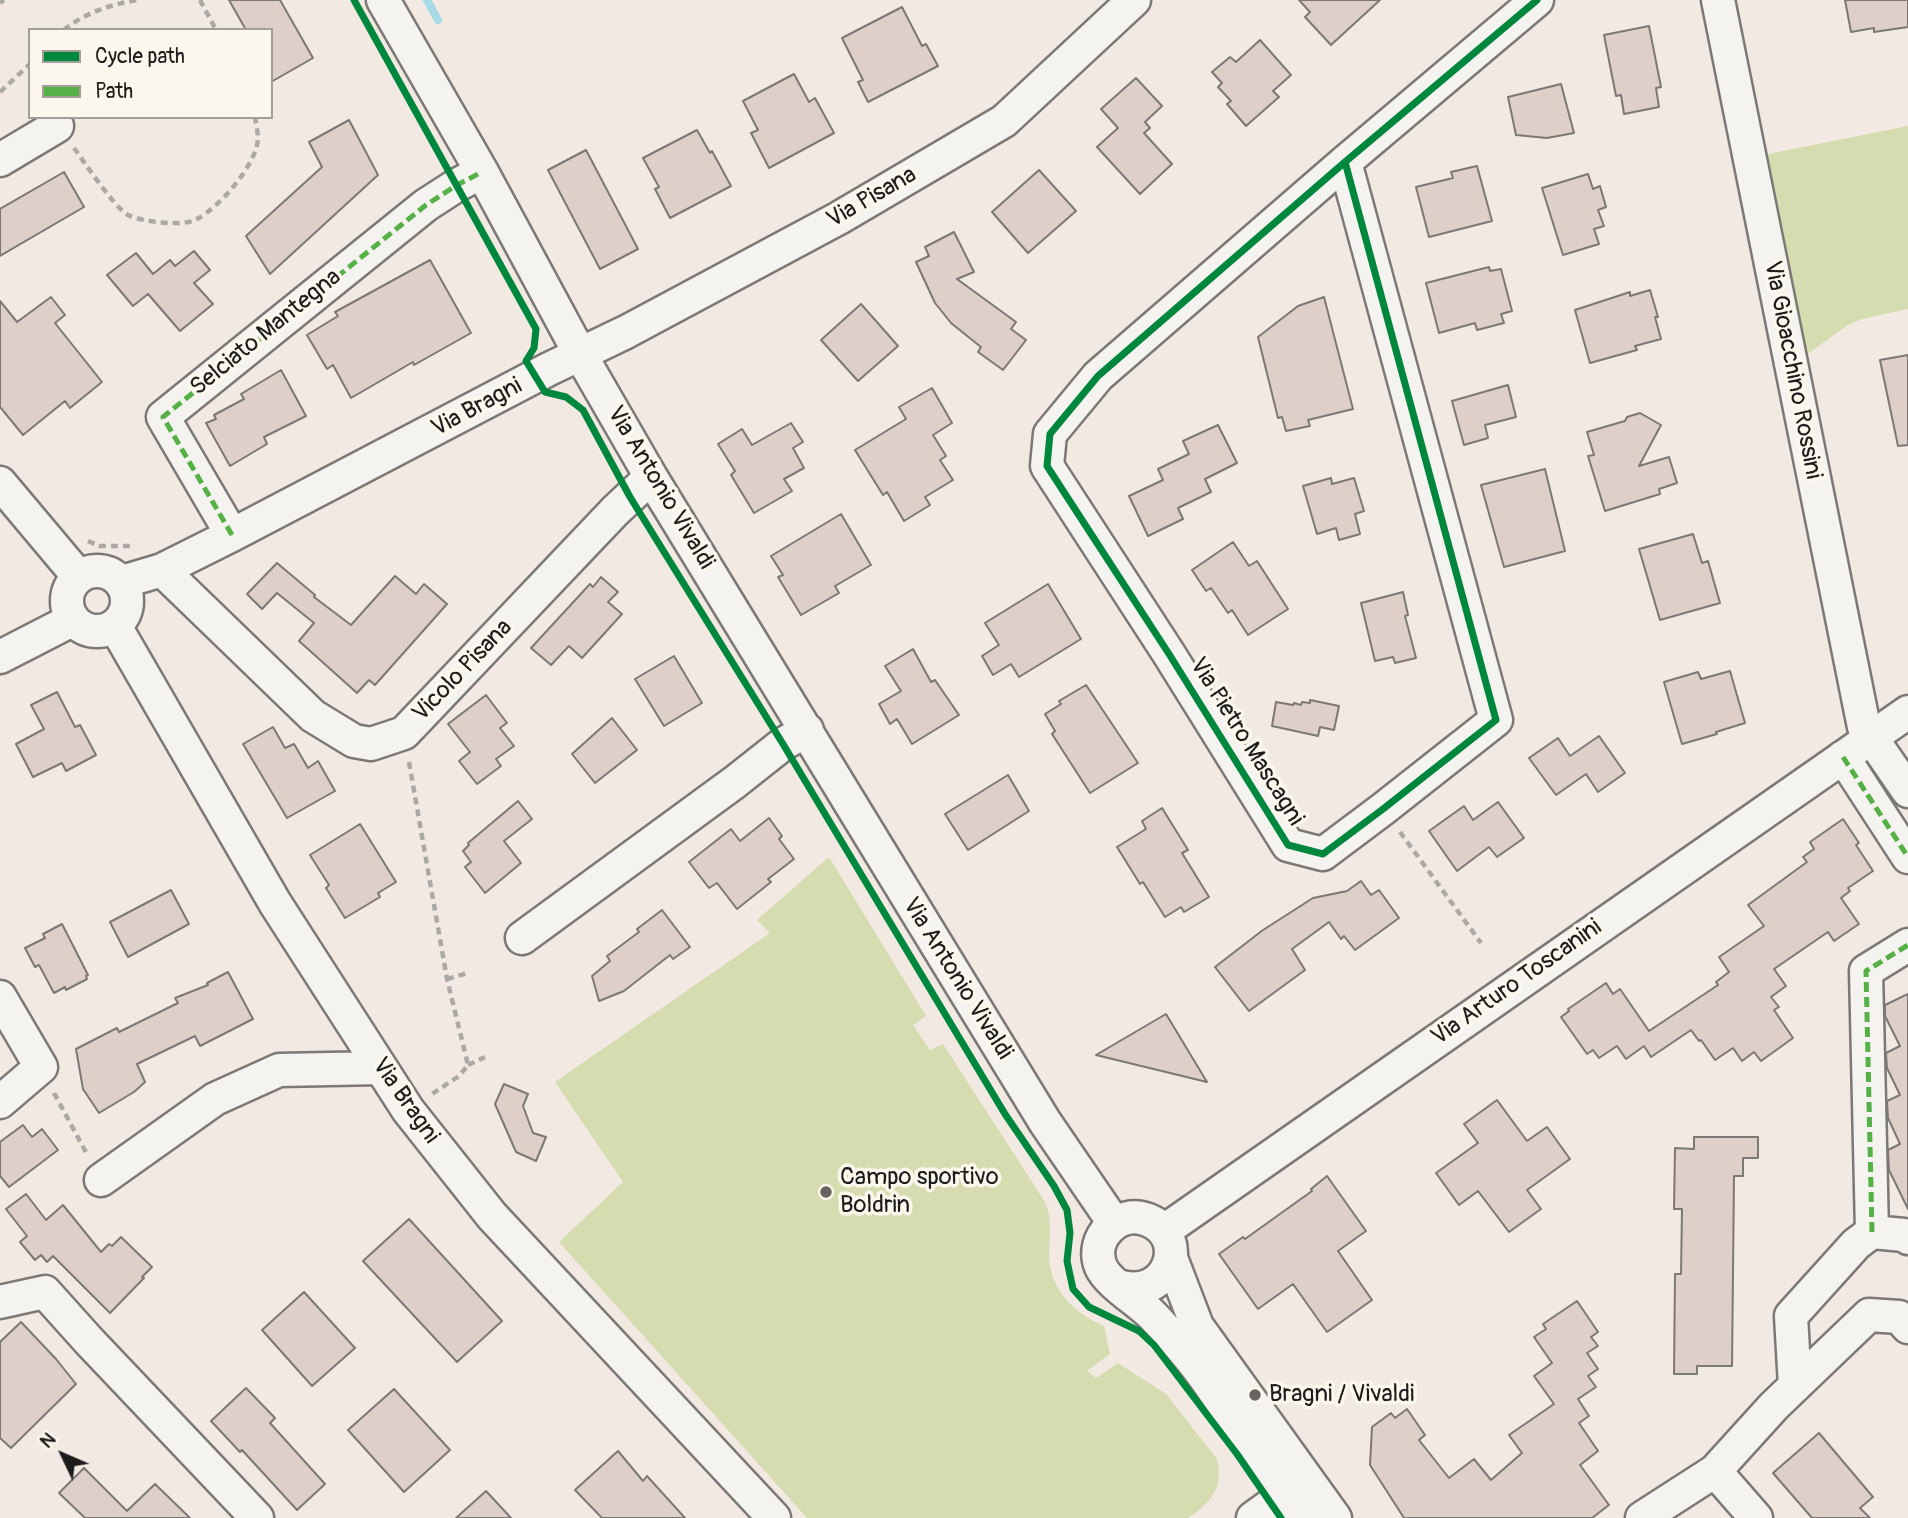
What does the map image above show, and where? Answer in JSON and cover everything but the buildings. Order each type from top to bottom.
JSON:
[{"type":"street","points":[[383,0],[482,172],[580,354]]},
{"type":"street","name":"Via Pisana","points":[[580,354],[839,218],[1004,121],[1134,0]]},
{"type":"street","name":"Via Pietro Mascagni","points":[[1345,162],[1496,720],[1323,854],[1288,845],[1047,466],[1050,434],[1098,376],[1345,162],[1537,0]]},
{"type":"street","name":"Via Gioacchino Rossini","points":[[1718,0],[1846,641],[1864,727],[1872,738]]},
{"type":"street","points":[[0,160],[57,125]]},
{"type":"street","name":"Selciato Mantegna","points":[[232,535],[163,417],[426,205],[482,172]]},
{"type":"street","name":"Via Antonio Vivaldi","points":[[580,354],[651,477],[807,730],[923,926],[1045,1122],[1114,1223]]},
{"type":"street","name":"Via Bragni","points":[[122,582],[162,570],[580,354]]},
{"type":"street","name":"Vicolo Pisana","points":[[162,570],[313,716],[354,741],[371,744],[404,733],[605,521],[651,477]]},
{"type":"street","points":[[0,483],[79,577]]},
{"type":"street","points":[[89,571],[101,571],[122,582],[127,593],[127,605],[124,617],[115,626],[105,631],[93,631],[72,620],[67,609],[67,597],[71,586],[79,577],[89,571]]},
{"type":"street","points":[[0,657],[72,620]]},
{"type":"street","name":"Via Bragni","points":[[115,626],[275,903],[408,1110],[492,1216],[774,1518]]},
{"type":"street","name":"Via Arturo Toscanini","points":[[1167,1245],[1908,712]]},
{"type":"street","points":[[522,938],[783,744],[807,730]]},
{"type":"street","points":[[1872,738],[1908,791]]},
{"type":"street","points":[[1843,757],[1908,857]]},
{"type":"street","points":[[1872,1232],[1866,971],[1902,952]]},
{"type":"street","points":[[0,997],[41,1067],[0,1102]]},
{"type":"street","points":[[101,1180],[215,1099],[279,1070],[381,1068]]},
{"type":"street","points":[[1299,1497],[1197,1326],[1156,1223],[1135,1217],[1114,1223],[1105,1232],[1098,1256],[1101,1268],[1108,1278],[1151,1314],[1195,1364],[1299,1497],[1335,1518]]},
{"type":"street","points":[[1794,1386],[1791,1316],[1856,1244],[1872,1232],[1905,1235],[1908,1238]]},
{"type":"street","points":[[1118,1286],[1140,1289],[1161,1279],[1167,1269],[1167,1245]]},
{"type":"street","points":[[0,1302],[45,1292],[248,1515]]},
{"type":"street","points":[[1642,1518],[1715,1471],[1774,1406],[1869,1315],[1899,1317],[1908,1327]]},
{"type":"street","points":[[1715,1471],[1756,1518]]},
{"type":"street","points":[[1252,1518],[1299,1497]]},
{"type":"path","points":[[66,28],[105,6],[137,0]]},
{"type":"path","points":[[200,0],[215,28]]},
{"type":"path","points":[[0,92],[28,66]]},
{"type":"path","points":[[57,125],[110,197],[127,214],[158,223],[195,221],[221,201],[245,173],[258,141],[255,119]]},
{"type":"path","points":[[404,733],[447,979],[468,1065]]},
{"type":"path","points":[[1383,809],[1481,943]]},
{"type":"path","points":[[447,979],[468,973]]},
{"type":"path","points":[[408,1110],[458,1076],[468,1065],[485,1057]]},
{"type":"path","points":[[41,1067],[101,1180]]},
{"type":"green space","points":[[1908,126],[1908,309],[1862,319],[1848,325],[1802,358],[1763,155]]},
{"type":"green space","name":"Campo sportivo Boldrin","points":[[829,857],[926,1016],[913,1025],[930,1050],[943,1044],[1045,1202],[1050,1222],[1049,1256],[1054,1280],[1074,1308],[1104,1326],[1110,1354],[1087,1371],[1096,1378],[1118,1363],[1166,1394],[1217,1459],[1219,1478],[1214,1493],[1188,1518],[807,1518],[559,1242],[623,1182],[555,1082],[770,933],[757,920]]},
{"type":"waterway","points":[[427,0],[438,20]]},
{"type":"marked path","points":[[232,535],[163,417],[426,205],[482,172]]},
{"type":"marked path","points":[[1843,757],[1908,857]]},
{"type":"marked path","points":[[1872,1232],[1866,971],[1908,945]]},
{"type":"cycle path","points":[[354,0],[536,329],[534,348],[526,361],[545,392],[566,397],[583,410],[630,497],[783,744],[1005,1114],[1054,1186],[1067,1210],[1070,1233],[1067,1261],[1073,1289],[1089,1307],[1139,1331],[1154,1345],[1237,1454],[1281,1518]]},
{"type":"cycle path","points":[[1345,162],[1496,720],[1323,854],[1288,845],[1047,466],[1050,434],[1098,376],[1345,162],[1537,0]]},
{"type":"place","name":"Campo sportivo Boldrin","points":[[826,1192]]},
{"type":"place","name":"Bragni / Vivaldi","points":[[1255,1395]]}]
